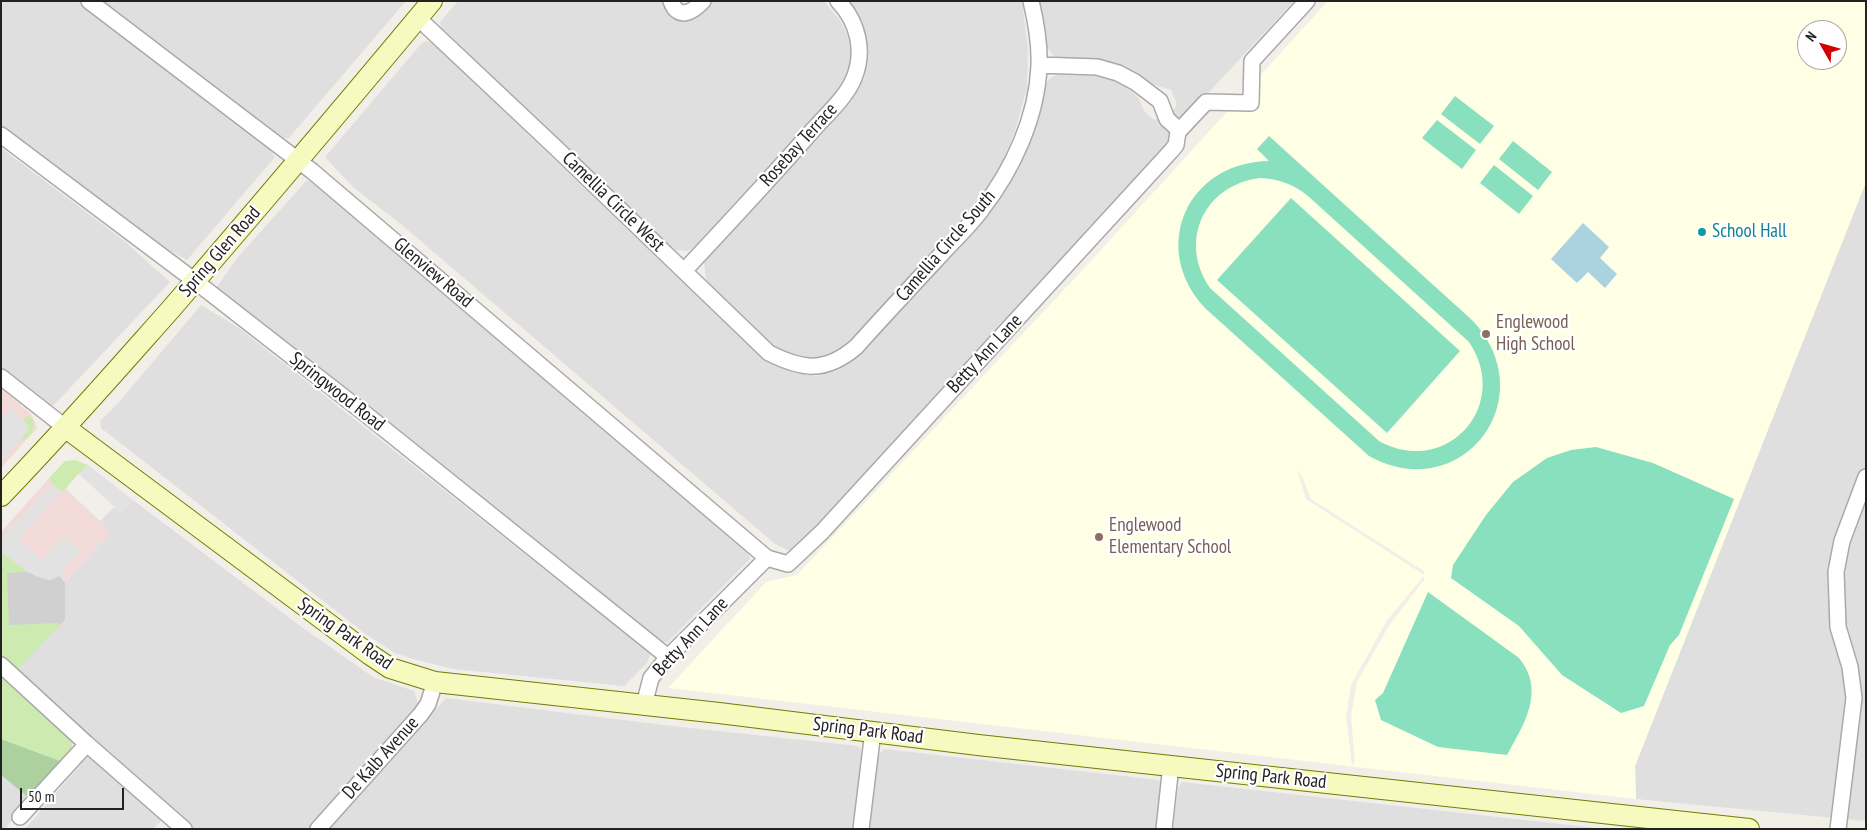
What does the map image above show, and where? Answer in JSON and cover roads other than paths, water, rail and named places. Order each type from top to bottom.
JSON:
[{"type":"main road","name":"Spring Glen Road","points":[[1,496],[66,428],[195,281],[298,162],[432,1]]},
{"type":"main road","name":"Spring Park Road","points":[[66,428],[369,654],[390,668],[434,682],[873,731],[978,745],[1749,829]]},
{"type":"street","name":"Glenview Road","points":[[89,1],[312,171],[767,558]]},
{"type":"street","points":[[671,1],[674,8],[688,13],[695,10],[704,1]]},
{"type":"street","name":"Rosebay Terrace","points":[[684,271],[782,165],[851,85],[858,62],[859,38],[856,26],[846,9],[838,1]]},
{"type":"street","name":"Camellia Circle South","points":[[817,366],[829,364],[843,358],[856,347],[981,210],[1005,177],[1030,115],[1039,65],[1032,1]]},
{"type":"street","name":"Betty Ann Lane","points":[[644,705],[651,678],[668,656],[767,558],[788,564],[822,532],[1172,150],[1179,130],[1206,102],[1251,103],[1252,62],[1307,1]]},
{"type":"street","name":"Camellia Circle West","points":[[418,18],[769,353],[789,363],[807,367],[817,366]]},
{"type":"street","points":[[1039,65],[1097,67],[1118,73],[1135,82],[1160,101],[1167,119],[1179,130]]},
{"type":"street","name":"Springwood Road","points":[[1,135],[195,281],[363,412],[668,656]]},
{"type":"street","points":[[1,377],[66,428]]},
{"type":"street","points":[[1838,829],[1854,698],[1859,681],[1850,667],[1838,627],[1836,572],[1842,541],[1866,477]]},
{"type":"street","points":[[1,665],[184,829]]},
{"type":"street","name":"De Kalb Avenue","points":[[318,829],[421,714],[428,704],[434,682]]},
{"type":"street","points":[[861,829],[873,731]]},
{"type":"street","points":[[20,817],[87,744]]},
{"type":"street","points":[[1164,829],[1171,765]]},
{"type":"water","points":[[1583,223],[1609,247],[1600,258],[1617,274],[1605,288],[1588,272],[1577,283],[1551,259]]},
{"type":"place","name":"School Hall","points":[[1702,232]]},
{"type":"place","name":"Englewood High School","points":[[1486,334]]},
{"type":"place","name":"Englewood Elementary School","points":[[1099,537]]}]
